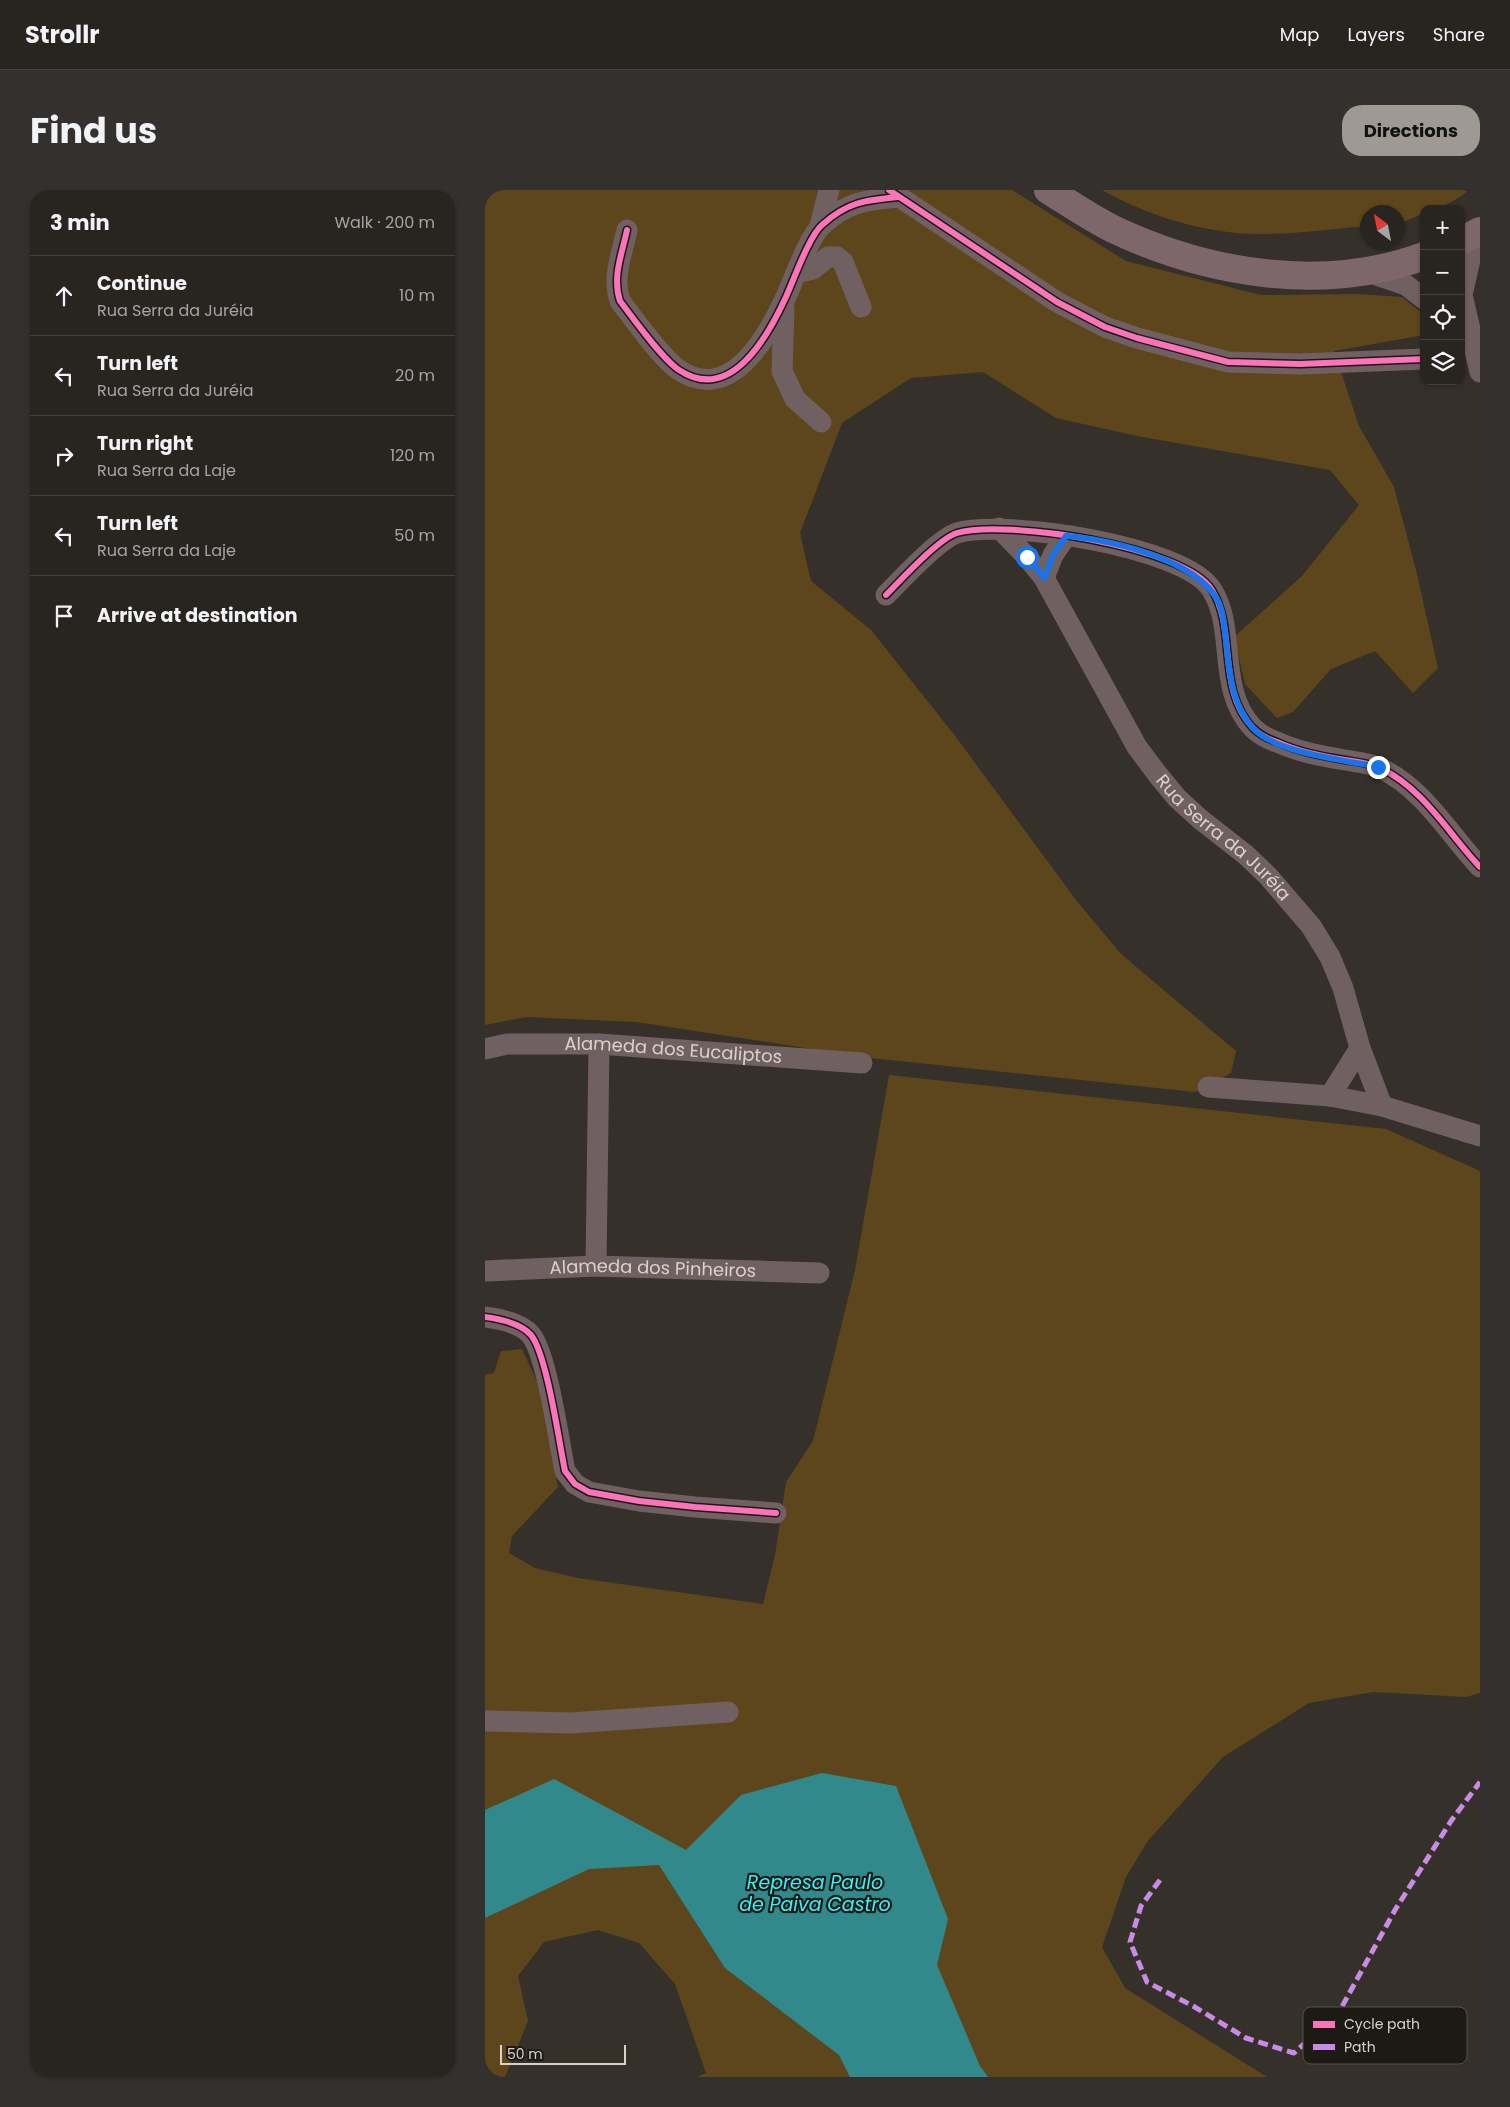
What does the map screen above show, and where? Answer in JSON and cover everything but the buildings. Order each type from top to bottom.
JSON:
[{"type":"main road","points":[[1048,190],[1112,228],[1155,247],[1204,263],[1244,271],[1322,275],[1365,271],[1420,257]]},
{"type":"main road","points":[[1465,239],[1480,231]]},
{"type":"street","points":[[627,230],[616,274],[616,289],[620,301],[677,369],[690,377],[703,380],[716,378],[732,372],[747,361],[763,341],[785,300],[796,273],[820,226],[829,190]]},
{"type":"street","points":[[820,226],[846,206],[893,193],[1057,302],[1105,327],[1137,338],[1227,362],[1300,364],[1420,359]]},
{"type":"street","points":[[1472,353],[1462,295],[1470,260],[1480,245]]},
{"type":"street","points":[[796,273],[813,268],[828,256],[837,257],[843,262],[861,307]]},
{"type":"street","points":[[1365,271],[1406,285],[1420,296]]},
{"type":"street","points":[[785,300],[782,371],[795,399],[821,422]]},
{"type":"street","points":[[886,595],[941,542],[954,534],[999,528],[1066,536],[1141,552],[1190,571],[1211,588],[1222,611],[1228,675],[1237,700],[1253,728],[1263,736],[1299,752],[1378,767],[1398,778],[1424,802],[1480,868]]},
{"type":"street","name":"Rua Serra da Juréia","points":[[999,528],[1044,578],[1137,747],[1158,775],[1177,798],[1200,819],[1246,855],[1268,876],[1311,926],[1330,957],[1340,980],[1360,1048],[1382,1106]]},
{"type":"street","points":[[1044,578],[1053,555],[1066,536]]},
{"type":"street","name":"Alameda dos Eucaliptos","points":[[485,1049],[507,1044],[599,1044],[861,1063]]},
{"type":"street","points":[[596,1266],[599,1044]]},
{"type":"street","points":[[1330,1096],[1360,1048]]},
{"type":"street","points":[[1209,1087],[1330,1096],[1382,1106],[1480,1136]]},
{"type":"street","name":"Alameda dos Pinheiros","points":[[485,1271],[596,1266],[819,1273]]},
{"type":"street","points":[[485,1317],[505,1321],[531,1335],[543,1358],[565,1471],[575,1484],[589,1492],[639,1501],[776,1513]]},
{"type":"street","points":[[485,1721],[571,1722],[728,1712]]},
{"type":"shaded area","points":[[485,190],[1012,190],[1126,261],[1261,295],[1357,294],[1402,297],[1420,312],[1420,336],[1334,351],[1359,426],[1394,487],[1417,574],[1438,668],[1413,693],[1375,651],[1331,669],[1293,712],[1277,718],[1245,684],[1234,637],[1302,576],[1359,505],[1330,470],[1137,436],[1056,418],[983,372],[911,378],[842,423],[800,533],[811,581],[871,630],[956,737],[1076,900],[1121,954],[1236,1051],[1231,1073],[1195,1092],[871,1058],[636,1022],[526,1017],[485,1025]]},
{"type":"shaded area","points":[[1102,190],[1469,190],[1445,205],[1420,205],[1420,215],[1405,221],[1405,205],[1360,205],[1360,227],[1260,234],[1219,231],[1178,222],[1138,208]]},
{"type":"shaded area","points":[[889,1075],[1386,1129],[1480,1171],[1480,1693],[1466,1697],[1373,1692],[1309,1703],[1223,1757],[1147,1842],[1126,1877],[1102,1947],[1125,1988],[1267,2077],[697,2077],[706,2073],[675,1984],[639,1943],[598,1930],[544,1942],[518,1976],[528,2021],[505,2077],[485,2077],[485,1375],[494,1373],[501,1351],[522,1349],[540,1388],[558,1487],[512,1536],[509,1553],[535,1568],[578,1578],[763,1604],[775,1555],[786,1482],[813,1441],[855,1270]]},
{"type":"water","name":"Represa Paulo de Paiva Castro","points":[[822,1773],[896,1786],[948,1919],[937,1965],[980,2066],[988,2077],[850,2077],[839,2055],[725,1968],[659,1865],[589,1869],[485,1918],[485,1810],[554,1779],[686,1850],[741,1795]]},
{"type":"marked path","points":[[1342,2007],[1395,1910],[1451,1821],[1480,1782]]},
{"type":"marked path","points":[[1160,1880],[1141,1906],[1130,1942],[1147,1982],[1193,2006],[1246,2038],[1294,2053],[1303,2045]]},
{"type":"cycle path","points":[[889,190],[1057,302],[1105,327],[1137,338],[1228,362],[1300,364],[1420,359]]},
{"type":"cycle path","points":[[627,230],[617,274],[620,301],[648,338],[672,365],[697,378],[715,379],[730,373],[757,348],[777,315],[812,239],[822,225],[840,211],[857,203],[898,197]]},
{"type":"cycle path","points":[[886,595],[940,543],[957,533],[980,530],[1051,533],[1132,549],[1167,561],[1195,574],[1212,590],[1224,623],[1230,678],[1234,696],[1242,713],[1258,733],[1294,748],[1319,755],[1372,765],[1395,777],[1422,799],[1480,867]]},
{"type":"cycle path","points":[[485,1317],[504,1320],[522,1327],[531,1335],[537,1345],[547,1379],[565,1471],[575,1484],[589,1492],[639,1501],[776,1513]]},
{"type":"route","points":[[1027,557],[1044,578],[1053,555],[1066,536],[1141,552],[1190,571],[1211,588],[1222,611],[1228,675],[1237,700],[1253,728],[1263,736],[1299,752],[1378,767]]}]
